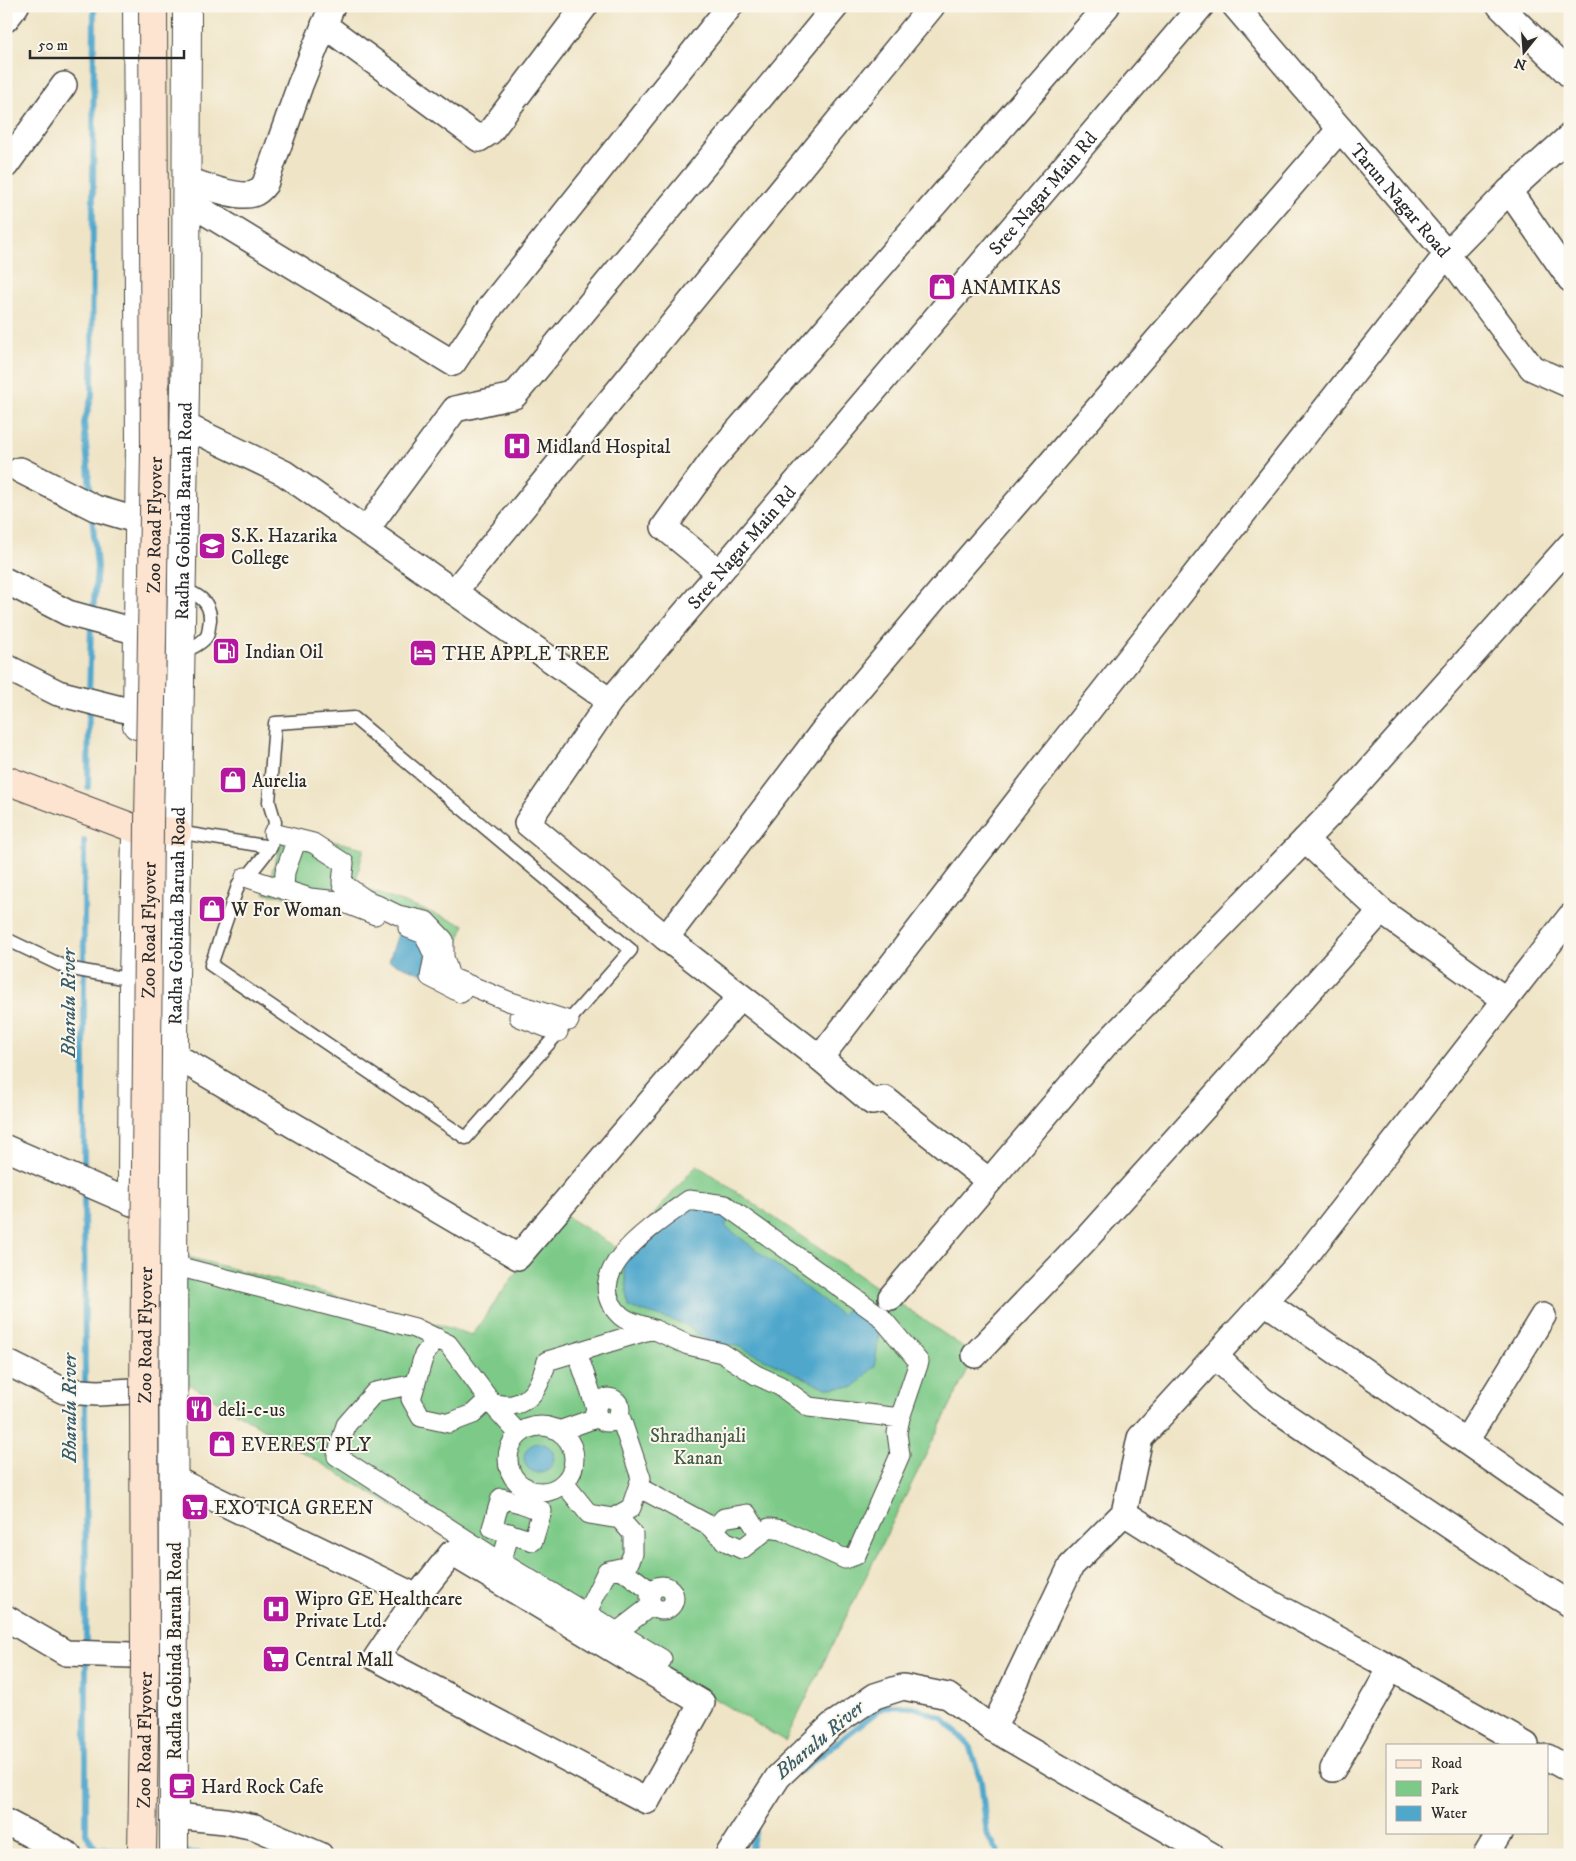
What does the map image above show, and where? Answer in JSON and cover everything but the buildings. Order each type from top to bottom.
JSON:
[{"type":"main road","name":"Zoo Road Flyover","points":[[142,1855],[145,1660],[144,1388],[148,843],[155,451],[153,6]]},
{"type":"main road","name":"Zoo Road Flyover","points":[[158,1855],[162,1038],[167,826],[170,451],[170,6]]},
{"type":"main road","points":[[6,780],[136,829],[177,832]]},
{"type":"street","points":[[6,19],[16,6]]},
{"type":"street","points":[[130,1855],[133,980],[139,521],[137,6]]},
{"type":"street","name":"Radha Gobinda Baruah Road","points":[[174,1855],[174,1055],[187,190],[187,6]]},
{"type":"street","points":[[187,190],[242,195],[254,194],[261,190],[265,184],[300,85],[328,15],[479,139],[490,132],[585,6]]},
{"type":"street","points":[[187,190],[453,363],[491,306],[730,6]]},
{"type":"street","points":[[366,530],[455,408],[514,396],[836,6]]},
{"type":"street","points":[[454,592],[932,6]]},
{"type":"street","points":[[719,572],[664,527],[720,450],[1107,6]]},
{"type":"street","name":"Sree Nagar Main Rd","points":[[666,938],[527,823],[610,701],[1201,6]]},
{"type":"street","name":"Tarun Nagar Road","points":[[1235,6],[1447,254],[1532,368],[1570,385]]},
{"type":"street","points":[[1500,6],[1570,75]]},
{"type":"street","points":[[6,165],[64,85]]},
{"type":"street","points":[[989,1181],[886,1098],[872,1102],[820,1058],[666,938],[823,731],[960,568],[1340,129]]},
{"type":"street","points":[[820,1058],[1055,753],[1447,254],[1509,191],[1570,136]]},
{"type":"street","points":[[1509,191],[1570,279]]},
{"type":"street","points":[[184,425],[284,473],[610,701]]},
{"type":"street","points":[[20,470],[95,508],[139,521]]},
{"type":"street","points":[[891,1297],[1105,1045],[1334,810],[1570,545]]},
{"type":"street","points":[[6,581],[68,613],[138,632]]},
{"type":"street","points":[[6,667],[58,693],[137,713]]},
{"type":"street","points":[[272,840],[297,839],[313,843],[344,863],[342,883],[364,899],[398,915],[426,921],[444,940],[444,956],[450,977],[564,1026]]},
{"type":"street","points":[[284,890],[285,872],[297,839]]},
{"type":"street","points":[[1305,840],[1381,911],[1506,1000]]},
{"type":"street","points":[[245,877],[310,898],[339,901],[424,934],[434,956],[430,977],[467,997],[564,1026]]},
{"type":"street","points":[[975,1355],[1085,1240],[1381,911]]},
{"type":"street","points":[[992,1729],[1071,1566],[1124,1513],[1140,1438],[1301,1262],[1570,917]]},
{"type":"street","points":[[174,1055],[518,1257],[740,997]]},
{"type":"street","points":[[6,1148],[132,1203]]},
{"type":"street","points":[[638,1487],[706,1524],[725,1541],[742,1549],[769,1528],[782,1530],[845,1559],[856,1555],[900,1455],[897,1433],[900,1418],[919,1362],[880,1316],[725,1206],[689,1200],[642,1234],[622,1254],[610,1273],[608,1287],[610,1301],[622,1316],[688,1345],[722,1352],[756,1375],[780,1386],[809,1406],[900,1418]]},
{"type":"street","points":[[173,1265],[415,1328],[437,1338],[448,1344],[490,1401],[519,1434]]},
{"type":"street","points":[[1265,1302],[1570,1514]]},
{"type":"street","points":[[1466,1441],[1543,1316]]},
{"type":"street","points":[[437,1338],[424,1355],[411,1399],[421,1417],[449,1423],[473,1414],[490,1401],[512,1405],[529,1399],[541,1380],[547,1361],[653,1329]]},
{"type":"street","points":[[564,1482],[589,1514],[613,1518],[631,1508],[641,1478],[603,1415],[577,1352]]},
{"type":"street","points":[[1215,1356],[1261,1399],[1515,1570],[1570,1604]]},
{"type":"street","points":[[6,1362],[64,1391],[98,1393],[133,1391]]},
{"type":"street","points":[[415,1384],[374,1392],[346,1425],[337,1456],[501,1562],[662,1659],[654,1675]]},
{"type":"street","points":[[559,1431],[603,1415]]},
{"type":"street","points":[[519,1434],[511,1447],[508,1463],[522,1495],[542,1511],[533,1541],[492,1528],[501,1498],[522,1495],[550,1490],[564,1482],[573,1468],[574,1458],[572,1447],[567,1438],[559,1431],[549,1427],[538,1426],[528,1428],[519,1434]]},
{"type":"street","points":[[174,1478],[417,1598]]},
{"type":"street","points":[[1124,1513],[1243,1588],[1391,1668],[1524,1744]]},
{"type":"street","points":[[713,1530],[724,1518],[747,1514],[760,1535]]},
{"type":"street","points":[[617,1516],[633,1534],[632,1554],[625,1572]]},
{"type":"street","points":[[501,1562],[510,1534]]},
{"type":"street","points":[[452,1553],[702,1703],[647,1801],[376,1658],[417,1598],[452,1553]]},
{"type":"street","points":[[586,1614],[608,1571],[620,1568],[652,1599],[616,1632]]},
{"type":"street","points":[[6,1618],[66,1653],[132,1655]]},
{"type":"street","points":[[1333,1769],[1391,1668]]},
{"type":"street","points":[[728,1855],[778,1777],[832,1726],[875,1696],[904,1687],[948,1696],[992,1729],[1211,1855]]},
{"type":"street","points":[[1548,1758],[1570,1770]]},
{"type":"street","points":[[175,1821],[225,1821],[255,1828],[320,1855]]},
{"type":"street","points":[[6,1822],[69,1855]]},
{"type":"street","points":[[1486,1855],[1499,1834]]},
{"type":"lane","points":[[354,718],[630,950],[466,1138],[211,965],[239,883],[252,871],[272,840],[275,822],[269,802],[275,724],[354,718]]},
{"type":"lane","points":[[177,832],[272,840]]},
{"type":"lane","points":[[6,939],[70,968],[133,980]]},
{"type":"green space","points":[[286,831],[364,848],[355,885],[465,925],[443,973],[424,934],[339,901],[264,894]]},
{"type":"green space","name":"Shradhanjali Kanan","points":[[697,1165],[975,1355],[785,1741],[157,1365],[157,1249],[391,1310],[472,1335],[559,1212],[622,1251]]},
{"type":"water","points":[[401,925],[424,934],[430,977],[389,961]]},
{"type":"water","points":[[690,1208],[735,1210],[725,1226],[841,1315],[851,1304],[879,1332],[875,1366],[854,1387],[826,1388],[737,1346],[712,1344],[684,1324],[629,1307],[622,1252]]},
{"type":"water","points":[[539,1443],[550,1447],[554,1458],[550,1469],[539,1473],[528,1469],[524,1458],[528,1447]]},
{"type":"waterway","points":[[91,499],[84,423],[92,396],[94,6]]},
{"type":"waterway","points":[[92,514],[97,567],[93,613]]},
{"type":"waterway","points":[[89,696],[91,626]]},
{"type":"waterway","points":[[88,787],[89,706]]},
{"type":"waterway","name":"Bharalu River","points":[[84,841],[84,1177]]},
{"type":"waterway","name":"Bharalu River","points":[[84,1187],[85,1387]]},
{"type":"waterway","name":"Bharalu River","points":[[85,1397],[86,1650]]},
{"type":"waterway","name":"Bharalu River","points":[[86,1660],[86,1834],[96,1849],[135,1851]]},
{"type":"waterway","name":"Bharalu River","points":[[801,1771],[884,1706],[914,1707],[942,1718],[969,1745],[981,1781],[987,1835],[1000,1855]]},
{"type":"waterway","name":"Bharalu River","points":[[749,1855],[756,1830]]},
{"type":"waterway","name":"Bharalu River","points":[[180,1852],[219,1855]]},
{"type":"place","name":"ANAMIKAS","points":[[942,287]]},
{"type":"place","name":"Midland Hospital","points":[[517,446]]},
{"type":"place","name":"S.K. Hazarika College","points":[[212,546]]},
{"type":"place","name":"Indian Oil","points":[[226,651]]},
{"type":"place","name":"THE APPLE TREE","points":[[423,653]]},
{"type":"place","name":"Aurelia","points":[[233,780]]},
{"type":"place","name":"W For Woman","points":[[212,909]]},
{"type":"place","name":"deli-c-us","points":[[199,1409]]},
{"type":"place","name":"EVEREST PLY","points":[[222,1444]]},
{"type":"place","name":"EXOTICA GREEN","points":[[195,1507]]},
{"type":"place","name":"Wipro GE Healthcare Private Ltd.","points":[[276,1609]]},
{"type":"place","name":"Central Mall","points":[[276,1659]]},
{"type":"place","name":"Hard Rock Cafe","points":[[182,1786]]}]
